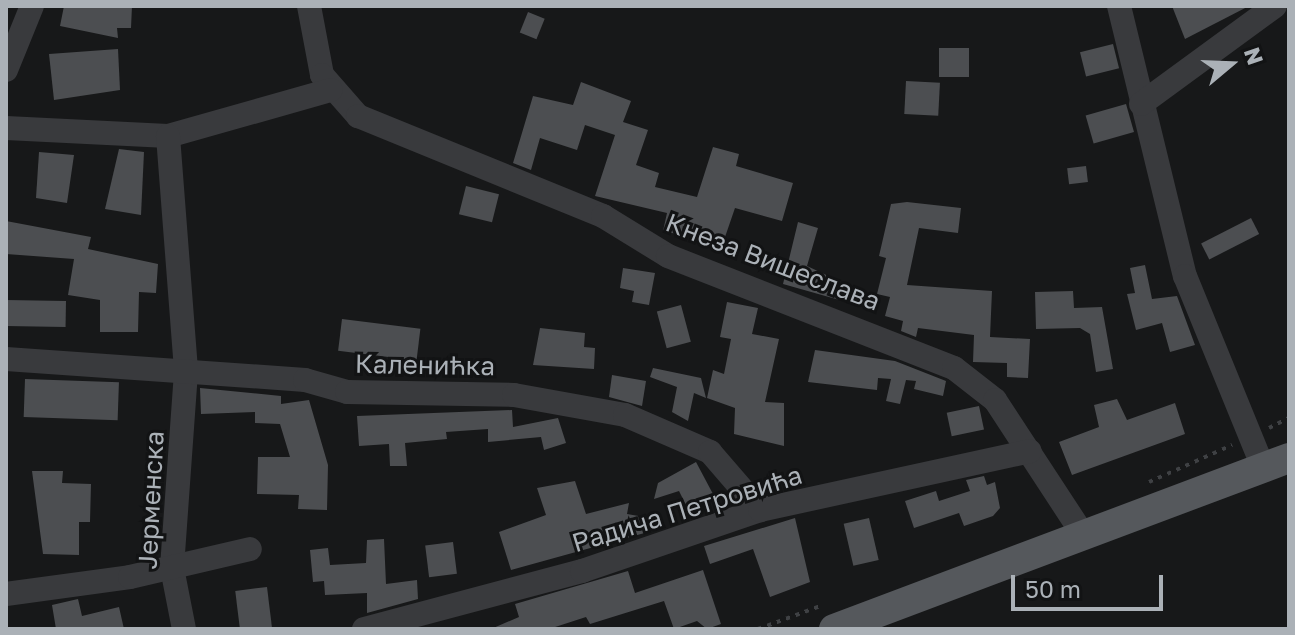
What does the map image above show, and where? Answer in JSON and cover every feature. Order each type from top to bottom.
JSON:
[{"type":"main road","points":[[834,629],[1277,464]]},
{"type":"street","points":[[6,70],[32,6]]},
{"type":"street","points":[[6,128],[168,136],[331,90],[309,6]]},
{"type":"street","points":[[1119,6],[1185,276],[1277,464]]},
{"type":"street","points":[[1141,104],[1275,6]]},
{"type":"street","name":"Кнеза Вишеслава","points":[[331,90],[358,116],[603,216],[668,256],[940,359],[995,400],[1084,536]]},
{"type":"street","name":"Јерменска","points":[[168,136],[186,372],[172,568],[184,629]]},
{"type":"street","name":"Каленићка","points":[[6,359],[305,380],[347,392],[514,395],[625,415],[710,452],[760,510]]},
{"type":"street","name":"Радича Петровића","points":[[364,629],[582,571],[760,510],[1030,451]]},
{"type":"street","points":[[6,594],[172,568],[250,549]]},
{"type":"building","points":[[64,6],[132,6],[131,28],[117,28],[118,38],[60,26]]},
{"type":"building","points":[[1172,6],[1249,6],[1185,39]]},
{"type":"building","points":[[528,12],[545,19],[536,39],[520,32]]},
{"type":"building","points":[[1113,44],[1119,68],[1086,76],[1080,52]]},
{"type":"building","points":[[939,48],[969,48],[969,77],[939,77]]},
{"type":"building","points":[[118,49],[120,90],[54,100],[49,54]]},
{"type":"building","points":[[906,81],[940,83],[938,116],[904,114]]},
{"type":"building","points":[[581,82],[631,101],[623,122],[648,130],[636,165],[659,173],[655,187],[697,197],[713,147],[739,154],[736,166],[793,183],[782,221],[735,208],[724,240],[683,226],[681,235],[663,231],[667,213],[595,196],[615,135],[585,125],[577,150],[540,138],[531,170],[513,163],[533,96],[573,105]]},
{"type":"building","points":[[1126,104],[1134,132],[1094,143],[1086,116]]},
{"type":"building","points":[[119,149],[144,152],[141,215],[105,209]]},
{"type":"building","points":[[39,152],[74,155],[67,203],[36,198]]},
{"type":"building","points":[[1086,166],[1088,182],[1069,184],[1067,168]]},
{"type":"building","points":[[466,186],[499,194],[492,222],[459,214]]},
{"type":"building","points":[[907,202],[961,208],[958,233],[919,228],[907,285],[992,291],[990,337],[1030,339],[1028,378],[1007,377],[1007,363],[973,362],[974,335],[918,328],[916,337],[901,331],[903,321],[885,316],[890,297],[877,294],[886,258],[879,256],[891,204]]},
{"type":"building","points":[[1251,218],[1259,234],[1209,259],[1201,243]]},
{"type":"building","points":[[6,221],[91,237],[88,249],[158,264],[156,293],[139,292],[138,332],[100,332],[100,300],[68,295],[74,259],[6,254]]},
{"type":"building","points":[[798,222],[818,228],[807,266],[854,288],[850,303],[783,284]]},
{"type":"building","points":[[1145,265],[1152,299],[1177,296],[1195,345],[1170,352],[1162,323],[1136,330],[1127,294],[1135,293],[1130,268]]},
{"type":"building","points":[[623,268],[655,273],[649,305],[632,302],[634,291],[620,288]]},
{"type":"building","points":[[1073,291],[1074,308],[1102,307],[1113,369],[1096,372],[1090,334],[1080,328],[1036,329],[1035,292]]},
{"type":"building","points":[[6,300],[66,301],[66,327],[6,326]]},
{"type":"building","points":[[727,302],[758,308],[752,334],[779,339],[765,402],[784,403],[784,446],[734,434],[735,408],[707,398],[713,370],[724,374],[731,339],[720,337]]},
{"type":"building","points":[[681,305],[691,342],[667,348],[657,311]]},
{"type":"building","points":[[342,319],[420,329],[417,360],[338,351]]},
{"type":"building","points":[[540,328],[585,333],[584,347],[595,348],[594,369],[533,365]]},
{"type":"building","points":[[815,350],[895,361],[946,381],[943,396],[914,389],[916,381],[906,380],[900,404],[886,401],[891,379],[878,378],[877,390],[808,382]]},
{"type":"building","points":[[653,368],[701,378],[706,398],[694,393],[688,421],[672,412],[677,387],[650,377]]},
{"type":"building","points":[[612,375],[646,381],[642,406],[609,397]]},
{"type":"building","points":[[25,379],[119,382],[118,420],[24,417]]},
{"type":"building","points":[[200,388],[281,396],[281,404],[309,400],[328,465],[327,510],[298,509],[299,495],[257,494],[258,457],[290,457],[280,424],[255,423],[255,412],[201,414]]},
{"type":"building","points":[[1117,399],[1127,420],[1175,403],[1185,434],[1072,475],[1059,442],[1099,427],[1094,405]]},
{"type":"building","points":[[979,406],[984,429],[952,436],[947,413]]},
{"type":"building","points":[[512,410],[513,427],[558,418],[566,443],[544,450],[541,437],[488,442],[488,429],[446,432],[447,439],[405,443],[407,466],[390,466],[389,444],[359,446],[357,416]]},
{"type":"building","points":[[696,462],[713,494],[687,507],[679,491],[654,499],[658,483]]},
{"type":"building","points":[[32,471],[63,471],[62,483],[91,484],[90,522],[79,522],[79,555],[43,554]]},
{"type":"building","points":[[984,476],[987,485],[995,482],[1000,508],[993,516],[964,526],[959,513],[914,528],[905,501],[936,491],[939,501],[970,491],[966,480]]},
{"type":"building","points":[[575,481],[586,514],[629,503],[627,514],[656,519],[659,529],[511,570],[499,532],[546,515],[537,488]]},
{"type":"building","points":[[795,518],[810,582],[770,597],[753,549],[710,564],[704,546]]},
{"type":"building","points":[[869,518],[879,560],[853,566],[844,524]]},
{"type":"building","points":[[384,539],[386,584],[417,580],[418,599],[367,613],[367,593],[325,595],[324,581],[313,582],[310,550],[328,548],[330,565],[366,563],[367,540]]},
{"type":"building","points":[[453,542],[457,574],[429,577],[425,545]]},
{"type":"building","points":[[703,570],[721,624],[707,629],[697,621],[674,629],[664,601],[590,624],[586,617],[549,629],[491,629],[519,617],[515,604],[628,571],[635,593]]},
{"type":"building","points":[[267,587],[272,629],[240,629],[235,591]]},
{"type":"building","points":[[78,599],[82,616],[119,607],[124,629],[56,629],[52,605]]}]
